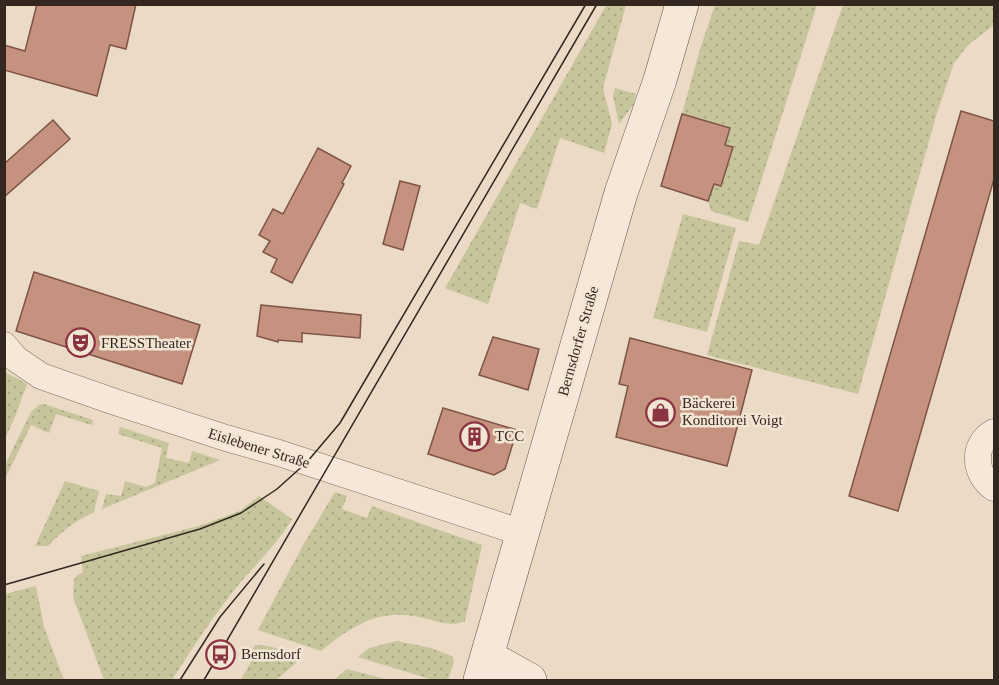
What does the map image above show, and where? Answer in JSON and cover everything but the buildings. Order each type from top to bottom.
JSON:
[{"type":"street","name":"Bernsdorfer Straße","points":[[484,668],[621,193],[660,80],[682,4]]},
{"type":"street","name":"Eislebener Straße","points":[[4,345],[16,359],[41,376],[126,406],[524,533]]},
{"type":"street","points":[[994,432],[982,443],[978,454],[981,475],[994,488]]},
{"type":"street","points":[[484,668],[530,681]]},
{"type":"green space","points":[[607,4],[626,5],[603,88],[612,124],[604,153],[560,138],[537,209],[520,203],[488,304],[445,288]]},
{"type":"green space","points":[[715,5],[817,5],[748,222],[711,211],[708,201],[714,184],[722,186],[733,148],[725,145],[730,128],[682,114]]},
{"type":"green space","points":[[843,5],[994,5],[994,25],[968,45],[954,63],[936,116],[858,394],[707,355],[739,241],[759,245]]},
{"type":"green space","points":[[615,88],[636,94],[633,105],[619,124],[613,96]]},
{"type":"green space","points":[[683,214],[736,228],[707,332],[653,318]]},
{"type":"green space","points":[[5,372],[27,384],[5,439]]},
{"type":"green space","points":[[44,404],[93,420],[92,425],[56,414],[49,433],[31,425],[5,479],[5,465],[31,412]]},
{"type":"green space","points":[[120,427],[169,443],[166,458],[189,463],[192,451],[220,460],[102,509],[106,494],[121,496],[125,481],[146,487],[155,483],[162,448],[118,434]]},
{"type":"green space","points":[[65,481],[99,491],[94,512],[69,527],[48,546],[35,546]]},
{"type":"green space","points":[[335,492],[347,496],[342,509],[367,518],[372,506],[482,545],[465,621],[448,624],[404,615],[378,617],[355,627],[321,651],[258,630],[302,547]]},
{"type":"green space","points":[[259,496],[292,519],[274,545],[221,607],[172,680],[104,680],[73,597],[74,580],[77,575],[83,573],[81,556],[199,526],[240,511]]},
{"type":"green space","points":[[36,586],[44,627],[64,680],[5,680],[5,594]]},
{"type":"green space","points":[[397,641],[431,648],[452,656],[454,661],[448,680],[433,680],[358,657],[369,648]]},
{"type":"green space","points":[[255,645],[287,651],[296,656],[296,663],[276,680],[241,680],[252,660],[248,658]]},
{"type":"green space","points":[[347,669],[389,680],[334,680]]},
{"type":"tram line","points":[[4,585],[200,529],[241,513],[277,489],[307,462],[340,423],[586,4]]},
{"type":"tram line","points":[[204,680],[597,4]]},
{"type":"tram line","points":[[180,680],[220,617],[264,564]]},
{"type":"place","name":"FRESSTheater","points":[[80,343]]},
{"type":"place","name":"Bäckerei Konditorei Voigt","points":[[661,412]]},
{"type":"place","name":"TCC","points":[[474,436]]},
{"type":"place","name":"Bernsdorf","points":[[220,654]]}]
